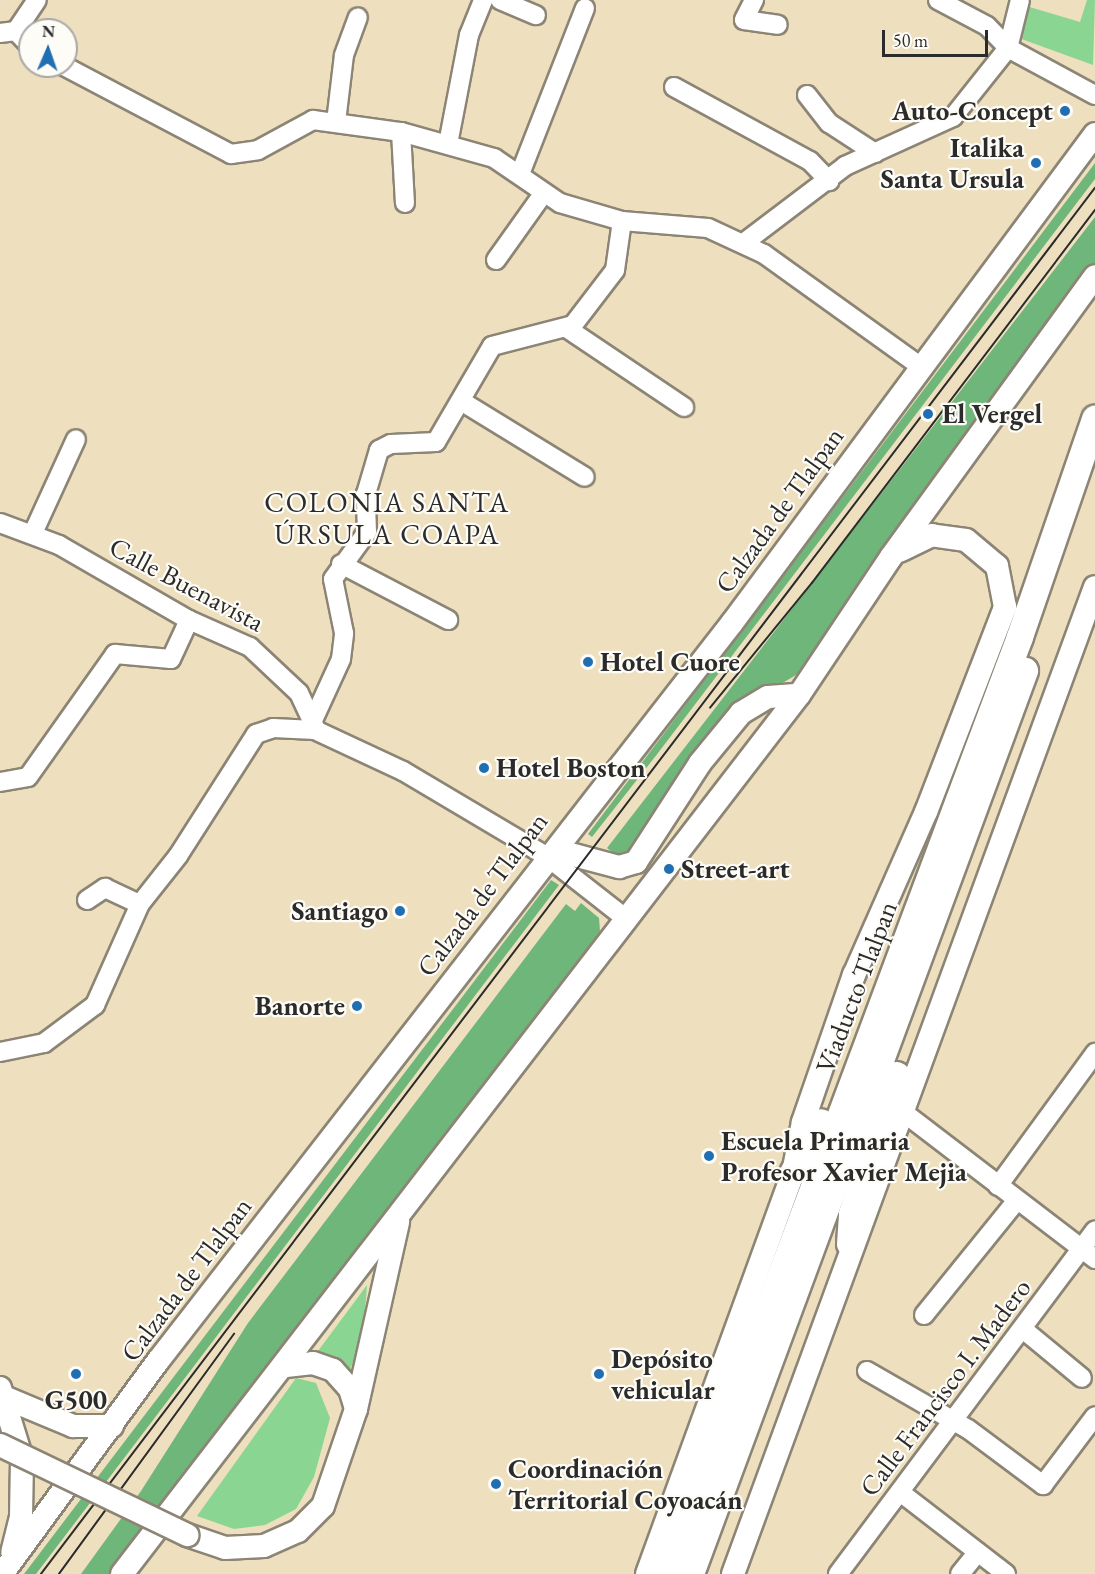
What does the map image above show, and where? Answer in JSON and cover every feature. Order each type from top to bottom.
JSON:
[{"type":"highway","name":"Viaducto Tlalpan","points":[[669,1574],[1095,419]]},
{"type":"highway","name":"Viaducto Tlalpan","points":[[691,1574],[933,928],[1095,477]]},
{"type":"highway","points":[[850,1244],[852,1214],[878,1128],[932,976],[933,928]]},
{"type":"highway","points":[[793,1173],[812,1143],[861,1020],[890,980]]},
{"type":"main road","name":"Calzada de Tlalpan","points":[[4,1571],[546,856],[732,623],[920,366],[1095,134]]},
{"type":"main road","points":[[122,1574],[286,1366],[625,918],[799,695],[891,557],[1095,276]]},
{"type":"main road","name":"Viaducto Tlalpan","points":[[647,1574],[793,1173],[800,1132],[854,975],[939,780],[1005,607],[997,566],[966,540],[932,535],[891,557]]},
{"type":"main road","points":[[733,1574],[850,1244],[903,1112],[1095,587]]},
{"type":"main road","points":[[546,856],[570,854],[619,867],[636,862],[700,764],[741,713],[768,697],[799,695]]},
{"type":"main road","points":[[0,1445],[187,1535],[239,1549],[276,1542],[298,1531],[329,1497],[356,1409],[398,1217]]},
{"type":"main road","points":[[286,1366],[312,1363],[333,1370],[350,1389],[356,1409]]},
{"type":"main road","points":[[3,1393],[73,1426],[112,1426]]},
{"type":"main road","points":[[3,1393],[23,1480],[21,1517],[4,1571]]},
{"type":"street","points":[[8,32],[37,0]]},
{"type":"street","points":[[448,144],[469,35],[483,0]]},
{"type":"street","points":[[500,0],[537,15]]},
{"type":"street","points":[[754,0],[744,20],[778,25]]},
{"type":"street","points":[[938,0],[987,26],[1008,48],[1095,95]]},
{"type":"street","points":[[745,242],[829,181],[845,165],[953,117],[1008,48],[1020,0]]},
{"type":"street","points":[[519,174],[585,8]]},
{"type":"street","points":[[336,122],[344,55],[357,16]]},
{"type":"street","points":[[78,73],[231,154],[258,150],[302,123],[336,122],[401,132],[494,158],[519,174],[543,194],[622,221],[692,223],[745,242],[920,366]]},
{"type":"street","points":[[674,87],[810,161],[829,181]]},
{"type":"street","points":[[807,95],[829,123],[874,153]]},
{"type":"street","points":[[401,132],[405,203]]},
{"type":"street","points":[[496,260],[543,194]]},
{"type":"street","points":[[315,724],[341,659],[344,633],[333,579],[341,564],[367,532],[366,494],[379,450],[391,444],[436,442],[492,346],[568,329],[615,270],[622,221]]},
{"type":"street","points":[[568,329],[684,408]]},
{"type":"street","points":[[461,401],[585,477]]},
{"type":"street","points":[[33,533],[76,439]]},
{"type":"street","name":"Calle Buenavista","points":[[0,523],[33,533],[189,620],[249,646],[269,662],[315,724]]},
{"type":"street","points":[[341,564],[448,620]]},
{"type":"street","points":[[0,782],[28,777],[116,654],[171,659],[189,620]]},
{"type":"street","points":[[1,1049],[44,1043],[95,1005],[140,904],[178,856],[256,734],[273,728],[315,724],[403,771],[546,856],[625,918]]},
{"type":"street","points":[[87,900],[105,888],[140,904]]},
{"type":"street","points":[[998,1186],[1095,1053]]},
{"type":"street","points":[[903,1112],[1088,1254]]},
{"type":"street","points":[[924,1316],[1017,1200]]},
{"type":"street","name":"Calle Francisco I. Madero","points":[[837,1574],[1024,1330],[1088,1254],[1095,1231]]},
{"type":"street","points":[[1024,1330],[1082,1378]]},
{"type":"street","points":[[867,1371],[955,1422],[1043,1485],[1095,1416]]},
{"type":"street","points":[[900,1492],[1006,1574]]},
{"type":"street","points":[[960,1574],[978,1552]]},
{"type":"green space","points":[[1087,0],[1095,0],[1093,65],[1013,36],[1023,5],[1080,22]]},
{"type":"green space","points":[[1095,163],[1095,179],[658,753],[592,837],[588,834]]},
{"type":"green space","points":[[1095,217],[1095,265],[801,672],[769,691],[639,851],[617,856],[607,848]]},
{"type":"green space","points":[[551,880],[559,885],[147,1428],[36,1574],[24,1574]]},
{"type":"green space","points":[[581,903],[599,918],[600,931],[562,986],[115,1574],[81,1574],[141,1491],[248,1323],[566,904],[575,911]]},
{"type":"green space","points":[[367,1285],[363,1338],[349,1372],[318,1351]]},
{"type":"green space","points":[[296,1378],[316,1383],[330,1418],[314,1477],[296,1509],[265,1525],[234,1529],[197,1516]]},
{"type":"tram line","points":[[41,1574],[1095,188]]},
{"type":"tram line","points":[[710,708],[812,583],[1095,210]]},
{"type":"tram line","points":[[59,1574],[234,1334]]},
{"type":"place","name":"Auto-Concept","points":[[1065,111]]},
{"type":"place","name":"Italika Santa Ursula","points":[[1036,163]]},
{"type":"place","name":"El Vergel","points":[[928,414]]},
{"type":"place","name":"Hotel Cuore","points":[[588,662]]},
{"type":"place","name":"Hotel Boston","points":[[484,768]]},
{"type":"place","name":"Street-art","points":[[669,869]]},
{"type":"place","name":"Santiago","points":[[400,911]]},
{"type":"place","name":"Banorte","points":[[357,1006]]},
{"type":"place","name":"Escuela Primaria Profesor Xavier Mejia","points":[[709,1156]]},
{"type":"place","name":"G500","points":[[76,1374]]},
{"type":"place","name":"Depósito vehicular","points":[[599,1374]]},
{"type":"place","name":"Coordinación Territorial Coyoacán","points":[[496,1484]]},
{"type":"district","name":"COLONIA SANTA ÚRSULA COAPA","points":[[387,518]]}]
